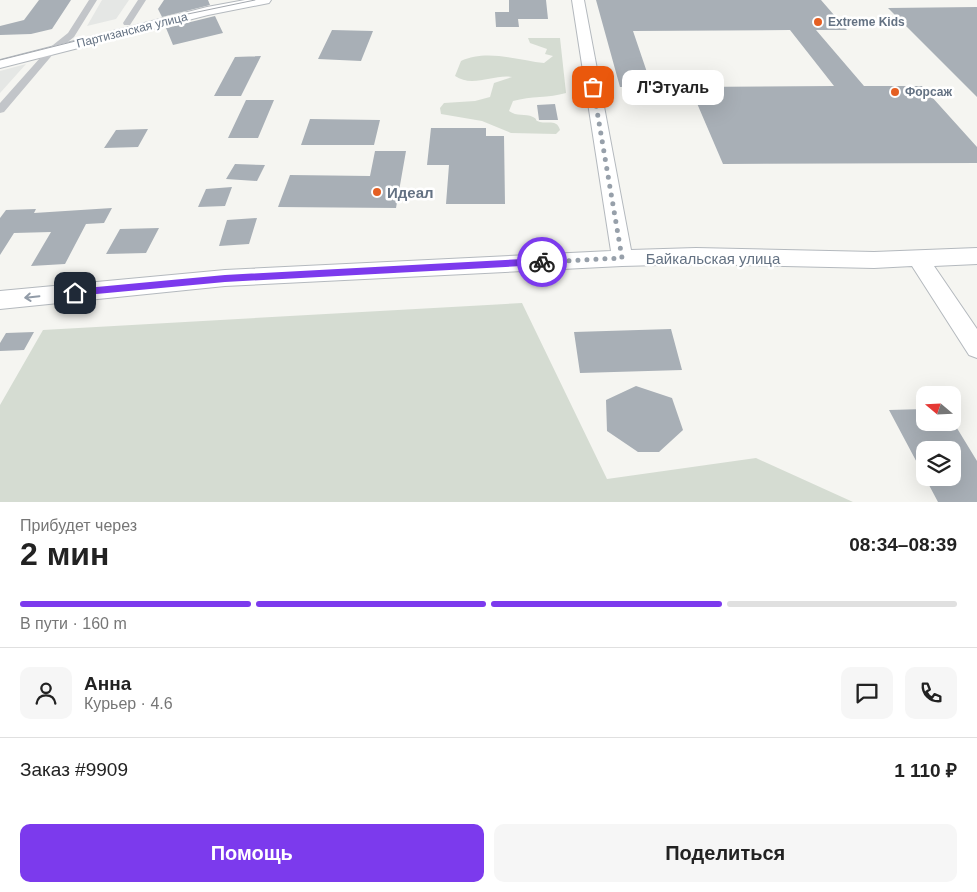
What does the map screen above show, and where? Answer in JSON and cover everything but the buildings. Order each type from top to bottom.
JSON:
[{"type":"street","points":[[0,110],[51,51],[71,35],[93,0]]},
{"type":"street","points":[[126,22],[142,0]]},
{"type":"street","name":"Партизанская улица","points":[[0,53],[126,22],[233,0]]},
{"type":"street","name":"Партизанская улица","points":[[0,64],[207,10],[265,0]]},
{"type":"street","points":[[578,0],[622,258]]},
{"type":"street","name":"Байкальская улица","points":[[0,300],[225,278],[622,258],[696,256],[874,260],[977,256]]},
{"type":"street","points":[[917,257],[977,348]]},
{"type":"shaded area","points":[[102,0],[129,0],[116,19],[87,26]]},
{"type":"shaded area","points":[[528,38],[560,38],[566,93],[513,101],[509,111],[515,114],[530,116],[540,122],[557,124],[560,130],[556,134],[511,133],[482,121],[441,114],[440,108],[444,103],[475,101],[490,97],[494,83],[512,77],[498,77],[476,81],[462,79],[455,76],[461,61],[481,56],[491,56],[544,63],[553,56],[545,54],[547,49],[530,43]]},
{"type":"shaded area","points":[[26,64],[0,93],[0,71]]},
{"type":"shaded area","points":[[522,303],[607,479],[756,458],[853,502],[0,502],[0,405],[43,330]]},
{"type":"tram line","points":[[0,60],[159,20],[255,0]]},
{"type":"way so far","points":[[542,262],[622,258],[593,87]]},
{"type":"place","name":"Extreme Kids","points":[[818,22]]},
{"type":"place","name":"Л'Этуаль","points":[[593,87]]},
{"type":"place","name":"Форсаж","points":[[895,92]]},
{"type":"place","name":"Идеал","points":[[377,192]]},
{"type":"route","points":[[75,293],[225,278],[542,262]]}]
